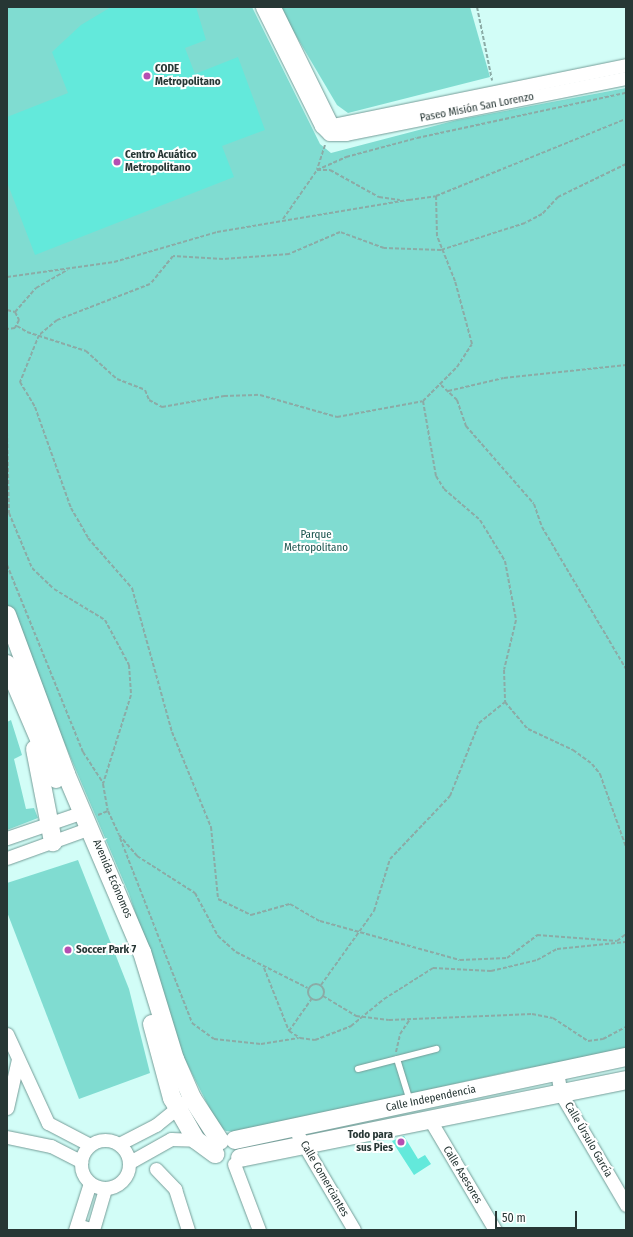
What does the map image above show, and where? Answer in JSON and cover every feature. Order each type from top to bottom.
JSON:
[{"type":"street","points":[[262,7],[321,126],[330,129]]},
{"type":"street","points":[[274,7],[330,129]]},
{"type":"street","name":"Paseo Misión San Lorenzo","points":[[330,129],[495,92],[626,65]]},
{"type":"street","name":"Paseo Misión San Lorenzo","points":[[330,129],[346,134],[626,78]]},
{"type":"street","name":"Avenida Ecónomos","points":[[7,615],[39,695],[78,814]]},
{"type":"street","name":"Avenida Ecónomos","points":[[7,664],[26,709],[78,814],[137,953],[196,1140],[224,1145]]},
{"type":"street","points":[[39,695],[26,709],[53,842]]},
{"type":"street","points":[[7,838],[78,814]]},
{"type":"street","points":[[7,858],[85,830]]},
{"type":"street","points":[[7,1034],[48,1123],[90,1145],[110,1140],[119,1144],[130,1162]]},
{"type":"street","name":"Calle Independencia","points":[[224,1145],[294,1128],[626,1057]]},
{"type":"street","points":[[7,1108],[18,1059]]},
{"type":"street","name":"Calle Úrsulo García","points":[[557,1072],[561,1094],[626,1205]]},
{"type":"street","name":"Calle Independencia","points":[[237,1161],[626,1080]]},
{"type":"street","points":[[119,1144],[156,1125],[184,1102]]},
{"type":"street","name":"Avenida Ecónomos","points":[[184,1102],[224,1145]]},
{"type":"street","name":"Calle Asesores","points":[[430,1120],[495,1230]]},
{"type":"street","name":"Calle Comerciantes","points":[[294,1128],[354,1230]]},
{"type":"street","points":[[7,1137],[51,1146],[81,1161],[90,1183],[76,1228],[93,1230],[105,1189]]},
{"type":"street","points":[[90,1183],[105,1189],[123,1181],[130,1162],[171,1139],[196,1140]]},
{"type":"street","points":[[81,1161],[90,1145]]},
{"type":"street","points":[[237,1161],[220,1162],[224,1145],[241,1148],[237,1161],[259,1230]]},
{"type":"street","points":[[156,1169],[175,1188],[188,1230]]},
{"type":"lane","points":[[358,1068],[436,1049]]},
{"type":"lane","points":[[397,1059],[411,1103]]},
{"type":"path","points":[[477,7],[495,92]]},
{"type":"path","points":[[317,170],[346,157],[417,138],[626,93]]},
{"type":"path","points":[[7,277],[114,262],[217,232],[282,219],[436,196],[626,119]]},
{"type":"path","points":[[282,219],[317,170],[330,129]]},
{"type":"path","points":[[626,164],[558,197],[542,214],[525,224],[441,250],[384,248],[340,232],[289,254],[223,259],[173,256],[150,284],[57,320],[39,335],[20,382],[35,407],[72,508],[88,538],[132,588],[172,732],[211,827],[218,899],[251,915],[290,904],[320,921],[460,960],[507,958],[537,935],[618,941],[626,934]]},
{"type":"path","points":[[317,170],[330,170],[379,197],[408,200]]},
{"type":"path","points":[[7,329],[17,326],[86,351],[117,379],[145,390],[150,400],[162,407],[224,396],[260,395],[337,417],[423,401],[441,385],[467,355],[472,344],[455,281],[441,250],[436,196]]},
{"type":"path","points":[[17,326],[15,312],[36,288],[68,269]]},
{"type":"path","points":[[7,310],[15,312]]},
{"type":"path","points":[[448,391],[504,378],[626,365]]},
{"type":"path","points":[[441,385],[457,400],[466,426],[534,504],[542,527],[626,669]]},
{"type":"path","points":[[423,401],[436,476],[444,489],[480,520],[507,567],[516,620],[504,670],[505,702],[528,729],[573,750],[592,764],[605,787],[626,847]]},
{"type":"path","points":[[7,432],[10,513],[32,568],[54,588],[105,620],[129,665],[131,695],[103,784]]},
{"type":"path","points":[[7,565],[82,752],[103,784],[108,811],[119,835],[192,1023],[214,1039],[261,1044],[300,1038],[315,1040],[351,1026],[384,999],[433,968],[491,971],[537,960],[557,949],[626,942]]},
{"type":"path","points":[[323,996],[321,985],[361,933],[374,912],[390,859],[450,796],[479,723],[505,702]]},
{"type":"path","points":[[119,835],[137,856],[195,893],[218,936],[236,952],[308,988],[311,999]]},
{"type":"path","points":[[264,967],[289,1031],[300,1038]]},
{"type":"path","points":[[308,988],[312,984],[321,985]]},
{"type":"path","points":[[289,1031],[311,999],[323,996],[363,1017],[410,1019],[532,1014],[553,1018],[588,1041],[603,1039],[626,1027]]},
{"type":"path","points":[[397,1059],[400,1034],[410,1019]]},
{"type":"green space","name":"Parque Metropolitano","points":[[7,7],[252,7],[320,144],[331,153],[457,120],[626,88],[626,1051],[517,1070],[238,1132],[226,1131],[218,1125],[183,1056],[129,894],[7,609]]},
{"type":"green space","points":[[279,7],[470,7],[490,77],[348,113],[337,105]]},
{"type":"green space","points":[[11,720],[22,755],[14,759],[26,809],[34,808],[38,818],[7,830],[7,722]]},
{"type":"green space","name":"Soccer Park 7","points":[[78,860],[129,989],[150,1073],[79,1099],[7,912],[7,883]]},
{"type":"building","name":"Centro Acuático Metropolitano","points":[[111,7],[196,7],[206,40],[185,48],[195,74],[238,57],[265,130],[222,146],[234,177],[35,255],[7,182],[7,117],[68,93],[52,52],[81,25]]},
{"type":"building","points":[[404,1136],[418,1159],[425,1155],[431,1164],[414,1175],[392,1141]]},
{"type":"place","name":"CODE Metropolitano","points":[[147,76]]},
{"type":"place","name":"Centro Acuático Metropolitano","points":[[117,162]]},
{"type":"place","name":"Soccer Park 7","points":[[68,950]]},
{"type":"place","name":"Todo para sus Pies","points":[[401,1142]]}]
